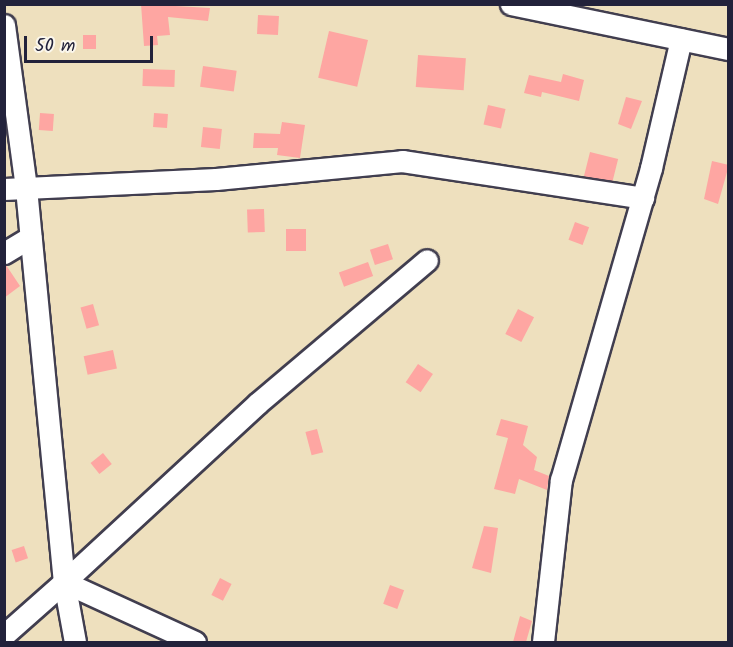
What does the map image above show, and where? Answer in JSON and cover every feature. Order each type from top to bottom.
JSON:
[{"type":"street","points":[[511,4],[729,49]]},
{"type":"street","points":[[4,25],[26,188],[64,582],[75,642]]},
{"type":"street","points":[[543,642],[561,480],[643,198],[681,39]]},
{"type":"street","points":[[4,189],[216,179],[402,161],[643,198]]},
{"type":"street","points":[[4,253],[31,237]]},
{"type":"street","points":[[4,635],[258,403],[427,260]]},
{"type":"street","points":[[64,582],[195,642]]},
{"type":"building","points":[[141,4],[210,8],[208,21],[168,17],[170,35],[157,36],[158,45],[144,46]]},
{"type":"building","points":[[258,15],[279,16],[278,35],[257,34]]},
{"type":"building","points":[[329,31],[368,40],[357,87],[318,78]]},
{"type":"building","points":[[83,35],[96,35],[96,49],[83,49]]},
{"type":"building","points":[[418,55],[466,58],[464,90],[416,87]]},
{"type":"building","points":[[203,66],[237,71],[234,92],[200,87]]},
{"type":"building","points":[[143,69],[175,70],[174,87],[142,86]]},
{"type":"building","points":[[563,74],[584,80],[579,101],[542,92],[541,97],[524,93],[529,75],[561,82]]},
{"type":"building","points":[[626,97],[642,101],[631,129],[618,124]]},
{"type":"building","points":[[488,105],[506,109],[501,129],[484,124]]},
{"type":"building","points":[[40,113],[54,114],[53,131],[39,130]]},
{"type":"building","points":[[154,113],[168,114],[167,128],[153,127]]},
{"type":"building","points":[[282,122],[305,125],[300,158],[277,155],[278,148],[253,148],[254,133],[280,134]]},
{"type":"building","points":[[203,127],[222,129],[220,149],[201,147]]},
{"type":"building","points":[[590,152],[618,159],[612,183],[584,176]]},
{"type":"building","points":[[712,161],[729,165],[718,204],[704,199]]},
{"type":"building","points":[[264,209],[265,232],[248,233],[247,210]]},
{"type":"building","points":[[575,222],[589,227],[583,245],[569,240]]},
{"type":"building","points":[[286,229],[306,229],[306,251],[286,251]]},
{"type":"building","points":[[388,244],[393,259],[375,265],[370,250]]},
{"type":"building","points":[[368,262],[373,276],[344,287],[339,273]]},
{"type":"building","points":[[6,265],[20,286],[4,298],[4,266]]},
{"type":"building","points":[[93,304],[99,325],[87,329],[81,308]]},
{"type":"building","points":[[518,309],[534,317],[521,342],[505,334]]},
{"type":"building","points":[[113,350],[117,369],[88,375],[84,356]]},
{"type":"building","points":[[418,364],[433,374],[421,392],[406,382]]},
{"type":"building","points":[[501,419],[528,426],[523,445],[537,457],[534,470],[549,476],[547,490],[519,479],[515,494],[494,489],[508,438],[496,435]]},
{"type":"building","points":[[317,429],[323,452],[312,455],[305,432]]},
{"type":"building","points":[[103,453],[112,464],[99,474],[91,463]]},
{"type":"building","points":[[484,526],[498,528],[491,573],[472,568]]},
{"type":"building","points":[[24,546],[28,558],[16,562],[12,550]]},
{"type":"building","points":[[220,578],[232,584],[223,601],[211,595]]},
{"type":"building","points":[[390,585],[404,590],[397,609],[383,604]]},
{"type":"building","points":[[520,616],[532,621],[526,642],[513,642]]}]
